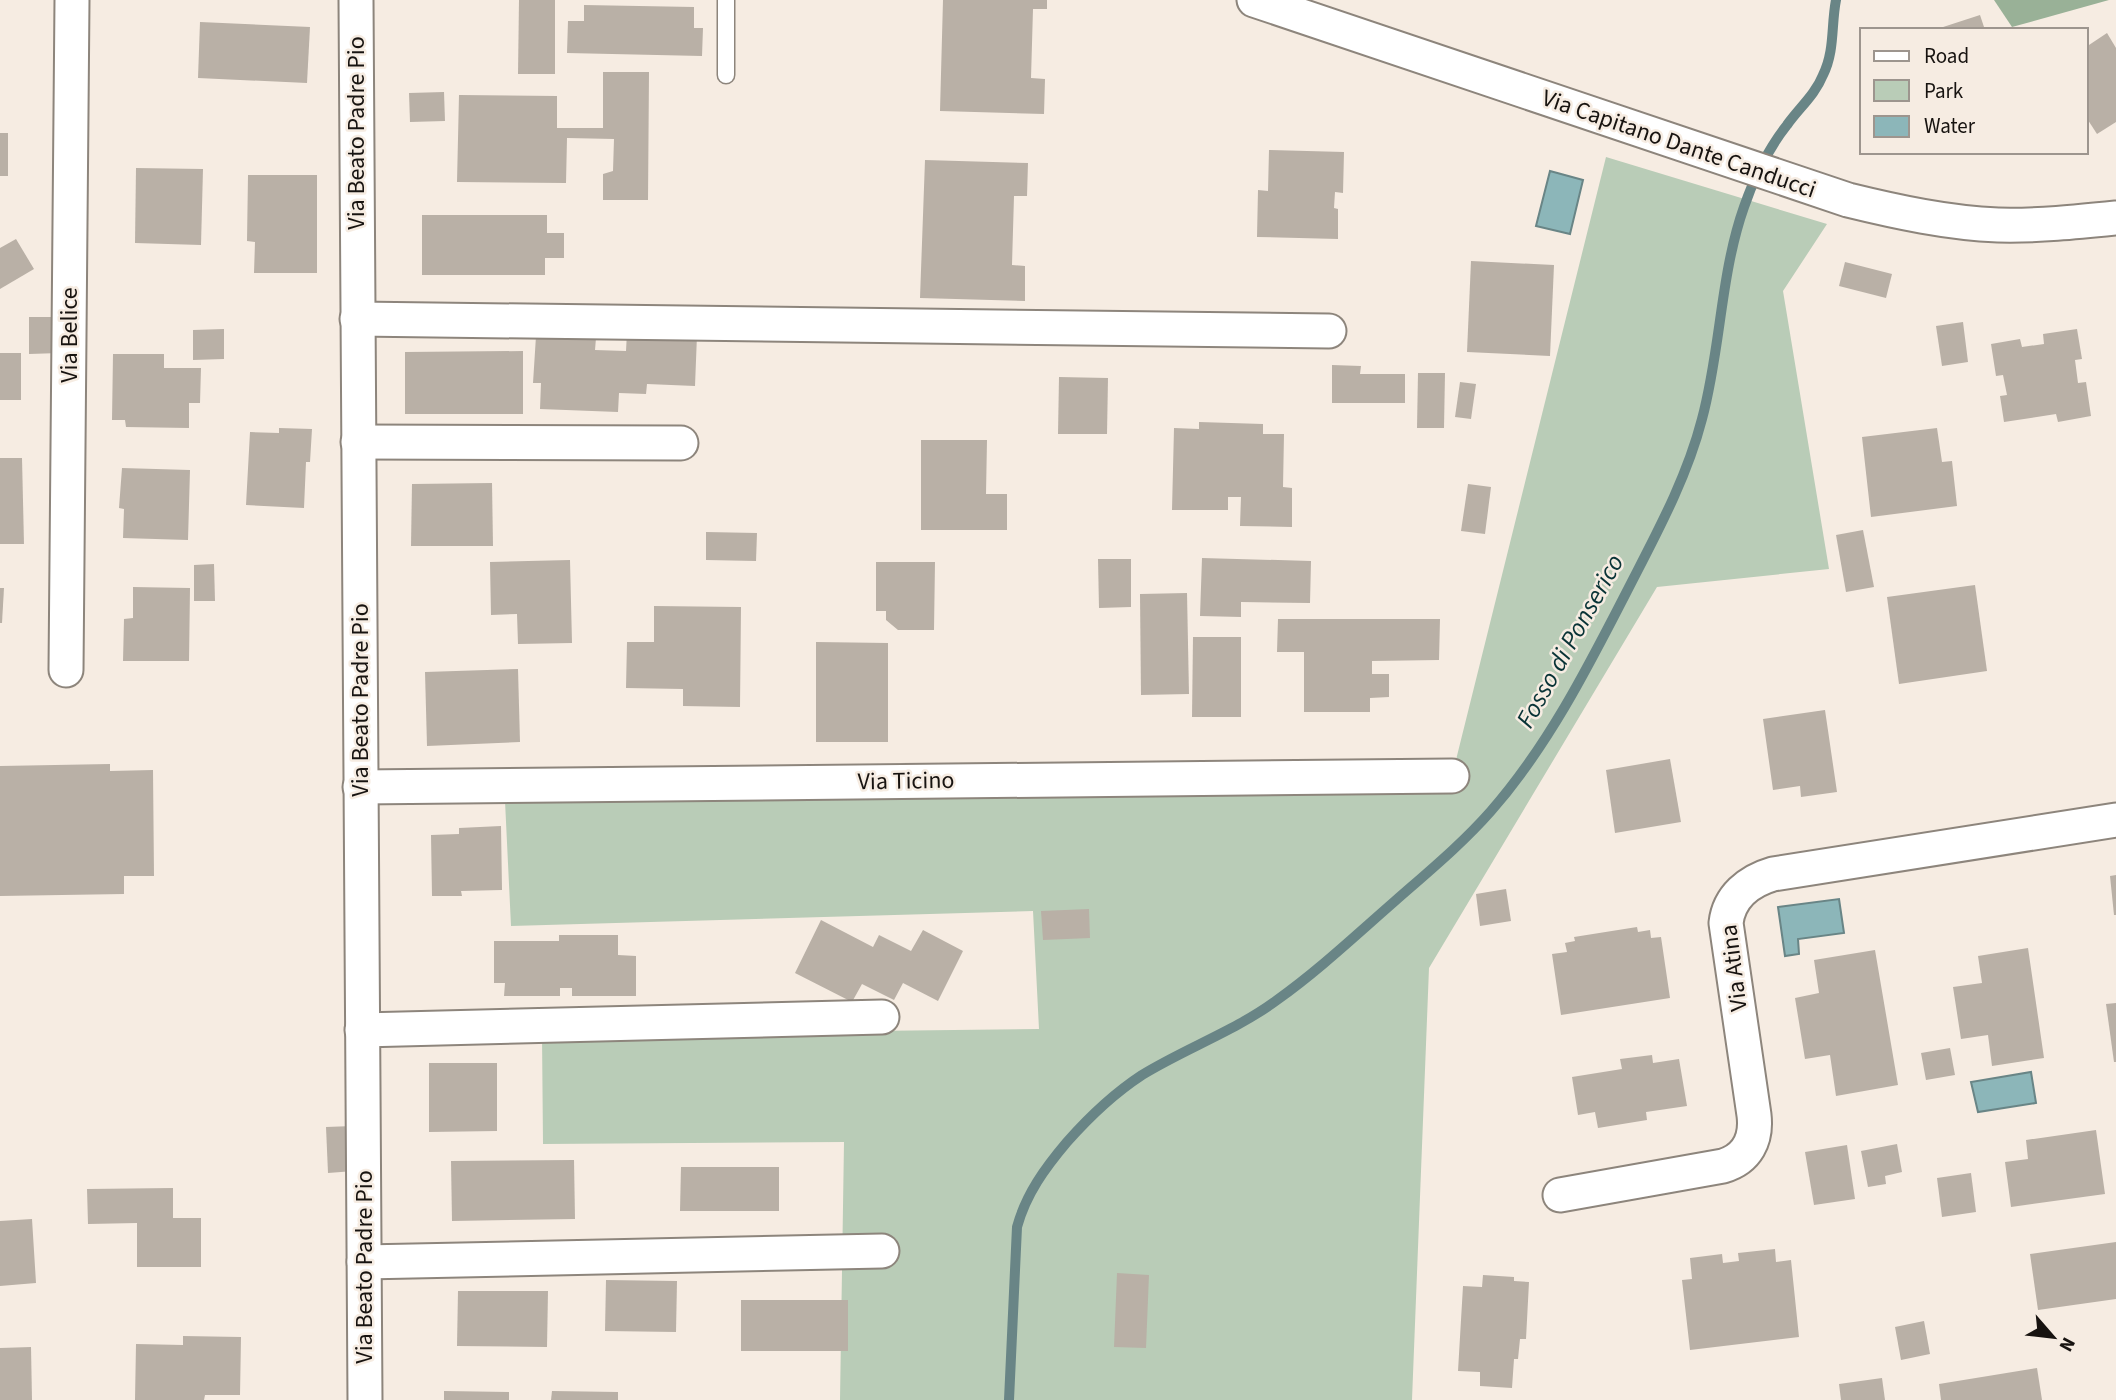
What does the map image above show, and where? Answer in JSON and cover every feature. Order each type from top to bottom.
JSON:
[{"type":"street","name":"Via Belice","points":[[66,670],[72,0]]},
{"type":"street","name":"Via Beato Padre Pio","points":[[356,0],[365,1400]]},
{"type":"street","name":"Via Capitano Dante Canducci","points":[[1254,0],[1849,201],[1995,225],[2116,218]]},
{"type":"street","points":[[357,319],[1329,331]]},
{"type":"street","points":[[358,442],[681,443]]},
{"type":"street","name":"Via Ticino","points":[[360,787],[1452,776]]},
{"type":"street","name":"Via Atina","points":[[1560,1195],[1723,1166],[1742,1157],[1750,1147],[1754,1137],[1754,1115],[1726,923],[1734,900],[1756,880],[1785,872],[2116,820]]},
{"type":"street","points":[[362,1030],[882,1017]]},
{"type":"street","points":[[364,1262],[883,1251]]},
{"type":"lane","points":[[726,0],[726,75]]},
{"type":"green space","points":[[1994,0],[2109,0],[2012,27]]},
{"type":"green space","points":[[1606,157],[1827,224],[1783,291],[1829,569],[1657,587],[1429,968],[1412,1400],[840,1400],[844,1142],[543,1144],[542,1035],[1039,1029],[1033,911],[511,926],[505,801],[1448,792]]},
{"type":"water","points":[[1550,171],[1583,180],[1570,234],[1536,226]]},
{"type":"water","points":[[1839,899],[1844,933],[1798,939],[1799,954],[1785,956],[1778,907]]},
{"type":"water","points":[[2031,1072],[2036,1103],[1978,1112],[1971,1082]]},
{"type":"building","points":[[519,0],[555,0],[555,74],[518,74]]},
{"type":"building","points":[[943,0],[1047,0],[1047,9],[1033,9],[1031,78],[1045,79],[1044,114],[940,111]]},
{"type":"building","points":[[584,5],[694,7],[694,28],[703,28],[702,56],[567,53],[568,21],[584,21]]},
{"type":"building","points":[[1980,15],[1984,28],[1940,28]]},
{"type":"building","points":[[200,22],[310,27],[307,83],[198,78]]},
{"type":"building","points":[[2107,33],[2116,48],[2116,122],[2097,134],[2088,120],[2088,46]]},
{"type":"building","points":[[603,72],[649,72],[648,200],[603,200],[603,174],[613,171],[614,139],[567,138],[566,183],[457,182],[459,95],[557,96],[557,128],[603,128]]},
{"type":"building","points":[[444,92],[445,121],[410,122],[409,93]]},
{"type":"building","points":[[0,133],[8,133],[8,176],[0,176]]},
{"type":"building","points":[[1269,150],[1344,152],[1343,193],[1335,192],[1338,239],[1257,237],[1258,190],[1268,191]]},
{"type":"building","points":[[925,160],[1028,163],[1027,196],[1014,196],[1012,265],[1025,266],[1025,301],[920,298]]},
{"type":"building","points":[[136,168],[203,169],[201,245],[135,243]]},
{"type":"building","points":[[248,175],[317,175],[317,273],[254,273],[255,242],[247,241]]},
{"type":"building","points":[[422,215],[547,215],[547,233],[564,233],[564,258],[545,258],[545,275],[422,275]]},
{"type":"building","points":[[16,239],[34,269],[0,289],[0,248]]},
{"type":"building","points":[[1471,261],[1554,265],[1550,356],[1467,352]]},
{"type":"building","points":[[1845,262],[1892,274],[1886,298],[1839,286]]},
{"type":"building","points":[[29,317],[60,317],[60,353],[29,354]]},
{"type":"building","points":[[1963,322],[1968,362],[1942,366],[1936,326]]},
{"type":"building","points":[[224,329],[224,359],[193,360],[193,330]]},
{"type":"building","points":[[2077,329],[2082,359],[2075,360],[2078,383],[2086,382],[2091,416],[2058,422],[2056,414],[2004,422],[2000,396],[2007,395],[2003,375],[1996,376],[1991,344],[2020,339],[2022,347],[2044,344],[2043,334]]},
{"type":"building","points":[[627,332],[697,335],[695,386],[647,384],[646,394],[619,393],[618,412],[540,409],[541,383],[533,383],[536,336],[596,338],[595,350],[626,351]]},
{"type":"building","points":[[523,351],[523,414],[405,414],[405,352]]},
{"type":"building","points":[[0,353],[21,353],[21,400],[0,400]]},
{"type":"building","points":[[113,354],[164,354],[164,368],[201,368],[200,403],[189,403],[189,428],[126,427],[125,420],[112,420]]},
{"type":"building","points":[[1332,365],[1361,366],[1360,374],[1405,374],[1405,403],[1332,403]]},
{"type":"building","points":[[1418,373],[1445,373],[1444,428],[1417,428]]},
{"type":"building","points":[[1059,377],[1108,378],[1107,434],[1058,434]]},
{"type":"building","points":[[1460,382],[1476,384],[1471,419],[1455,417]]},
{"type":"building","points":[[1199,422],[1263,424],[1263,434],[1284,434],[1283,487],[1292,488],[1292,527],[1240,526],[1241,497],[1228,497],[1228,510],[1172,510],[1174,428],[1199,429]]},
{"type":"building","points":[[279,428],[312,429],[310,462],[306,462],[304,508],[246,505],[250,432],[279,433]]},
{"type":"building","points":[[1937,428],[1942,462],[1952,461],[1957,506],[1871,517],[1862,437]]},
{"type":"building","points":[[921,440],[987,440],[986,494],[1007,494],[1007,530],[921,530]]},
{"type":"building","points":[[0,458],[22,458],[24,544],[0,544]]},
{"type":"building","points":[[122,468],[190,470],[188,540],[123,538],[124,509],[119,508]]},
{"type":"building","points":[[492,483],[493,546],[411,546],[412,484]]},
{"type":"building","points":[[1468,484],[1491,487],[1485,534],[1461,531]]},
{"type":"building","points":[[1863,530],[1874,587],[1846,592],[1836,535]]},
{"type":"building","points":[[706,532],[757,533],[756,561],[706,560]]},
{"type":"building","points":[[1202,558],[1311,561],[1310,603],[1241,602],[1241,617],[1200,616]]},
{"type":"building","points":[[1098,559],[1131,559],[1131,607],[1099,608]]},
{"type":"building","points":[[570,560],[572,643],[518,644],[517,614],[491,615],[490,562]]},
{"type":"building","points":[[876,562],[935,562],[934,630],[898,630],[886,620],[886,611],[876,611]]},
{"type":"building","points":[[214,564],[215,601],[194,601],[194,565]]},
{"type":"building","points":[[1975,585],[1987,671],[1899,684],[1887,597]]},
{"type":"building","points":[[133,587],[190,588],[189,661],[123,661],[124,619],[133,618]]},
{"type":"building","points":[[0,588],[4,588],[2,623],[0,623]]},
{"type":"building","points":[[1187,593],[1189,694],[1141,695],[1140,594]]},
{"type":"building","points":[[654,606],[741,607],[740,707],[683,706],[683,689],[626,688],[627,642],[654,642]]},
{"type":"building","points":[[1278,619],[1440,619],[1439,660],[1372,661],[1372,674],[1389,674],[1389,697],[1370,698],[1370,712],[1304,712],[1304,652],[1277,652]]},
{"type":"building","points":[[1193,637],[1241,637],[1241,717],[1192,717]]},
{"type":"building","points":[[816,642],[888,643],[888,742],[816,742]]},
{"type":"building","points":[[518,669],[520,742],[427,746],[425,672]]},
{"type":"building","points":[[1825,710],[1837,792],[1801,797],[1800,786],[1773,790],[1763,719]]},
{"type":"building","points":[[1670,759],[1681,822],[1615,833],[1606,770]]},
{"type":"building","points":[[110,764],[110,771],[153,770],[154,876],[124,876],[124,894],[0,896],[0,766]]},
{"type":"building","points":[[501,826],[502,890],[461,891],[462,896],[432,896],[431,835],[459,834],[459,828]]},
{"type":"building","points":[[2116,875],[2116,915],[2114,915],[2110,876]]},
{"type":"building","points":[[1506,889],[1511,921],[1480,926],[1476,894]]},
{"type":"building","points":[[1089,909],[1090,938],[1043,940],[1041,911]]},
{"type":"building","points":[[821,920],[873,947],[879,935],[911,951],[923,930],[963,951],[938,1001],[903,983],[894,1000],[862,984],[852,1002],[795,973]]},
{"type":"building","points":[[1637,927],[1638,932],[1650,930],[1651,938],[1661,937],[1670,998],[1561,1015],[1552,954],[1567,952],[1565,943],[1575,941],[1574,937]]},
{"type":"building","points":[[559,935],[618,935],[618,955],[636,956],[636,996],[572,996],[572,988],[560,988],[560,996],[504,996],[505,983],[494,983],[494,941],[559,941]]},
{"type":"building","points":[[2028,948],[2044,1058],[1992,1066],[1988,1035],[1961,1039],[1953,987],[1982,983],[1978,956]]},
{"type":"building","points":[[1875,950],[1898,1085],[1836,1096],[1830,1055],[1805,1059],[1795,998],[1819,993],[1814,960]]},
{"type":"building","points":[[2116,1003],[2116,1062],[2114,1062],[2106,1004]]},
{"type":"building","points":[[1950,1048],[1955,1075],[1926,1080],[1921,1053]]},
{"type":"building","points":[[1652,1055],[1653,1063],[1679,1059],[1687,1106],[1646,1112],[1647,1120],[1598,1128],[1595,1112],[1578,1115],[1572,1077],[1622,1069],[1620,1059]]},
{"type":"building","points":[[429,1063],[497,1063],[497,1131],[429,1132]]},
{"type":"building","points":[[353,1126],[354,1171],[328,1173],[326,1127]]},
{"type":"building","points":[[2096,1130],[2105,1194],[2011,1207],[2005,1162],[2028,1159],[2026,1140]]},
{"type":"building","points":[[1897,1144],[1902,1172],[1885,1176],[1886,1184],[1868,1187],[1861,1151]]},
{"type":"building","points":[[1847,1145],[1855,1199],[1814,1205],[1805,1152]]},
{"type":"building","points":[[574,1160],[575,1219],[452,1221],[451,1161]]},
{"type":"building","points":[[681,1167],[779,1167],[779,1211],[680,1211]]},
{"type":"building","points":[[1971,1173],[1976,1212],[1942,1217],[1937,1178]]},
{"type":"building","points":[[173,1188],[173,1218],[201,1218],[201,1267],[137,1267],[137,1223],[88,1224],[87,1189]]},
{"type":"building","points":[[32,1219],[36,1283],[0,1286],[0,1221]]},
{"type":"building","points":[[2116,1242],[2116,1299],[2038,1310],[2030,1254]]},
{"type":"building","points":[[1775,1249],[1776,1262],[1791,1260],[1799,1337],[1690,1350],[1682,1280],[1692,1279],[1690,1258],[1722,1254],[1723,1263],[1739,1261],[1738,1253]]},
{"type":"building","points":[[1117,1273],[1149,1275],[1146,1348],[1114,1347]]},
{"type":"building","points":[[1483,1275],[1514,1277],[1514,1281],[1529,1282],[1526,1339],[1520,1339],[1518,1359],[1514,1359],[1512,1388],[1480,1386],[1480,1372],[1458,1371],[1463,1286],[1482,1287]]},
{"type":"building","points":[[606,1280],[677,1281],[676,1332],[605,1331]]},
{"type":"building","points":[[458,1291],[548,1291],[547,1347],[457,1346]]},
{"type":"building","points":[[741,1300],[848,1300],[848,1351],[741,1351]]},
{"type":"building","points":[[1924,1321],[1930,1354],[1901,1360],[1895,1327]]},
{"type":"building","points":[[183,1336],[241,1337],[240,1395],[205,1395],[204,1400],[135,1400],[136,1344],[183,1345]]},
{"type":"building","points":[[31,1347],[32,1400],[0,1400],[0,1348]]},
{"type":"building","points":[[2037,1368],[2042,1400],[1941,1400],[1939,1384]]},
{"type":"building","points":[[1882,1378],[1885,1400],[1841,1400],[1839,1384]]},
{"type":"building","points":[[444,1391],[509,1392],[509,1400],[444,1400]]},
{"type":"building","points":[[552,1391],[618,1392],[618,1400],[551,1400]]},
{"type":"waterway","name":"Fosso di Ponserico","points":[[1009,1400],[1017,1227],[1031,1192],[1059,1152],[1093,1114],[1131,1082],[1261,1011],[1308,977],[1352,939],[1480,823],[1530,761],[1564,708],[1647,552],[1687,465],[1708,393],[1730,259],[1744,207],[1768,154],[1780,134],[1816,89],[1823,75],[1831,47],[1836,0]]}]
